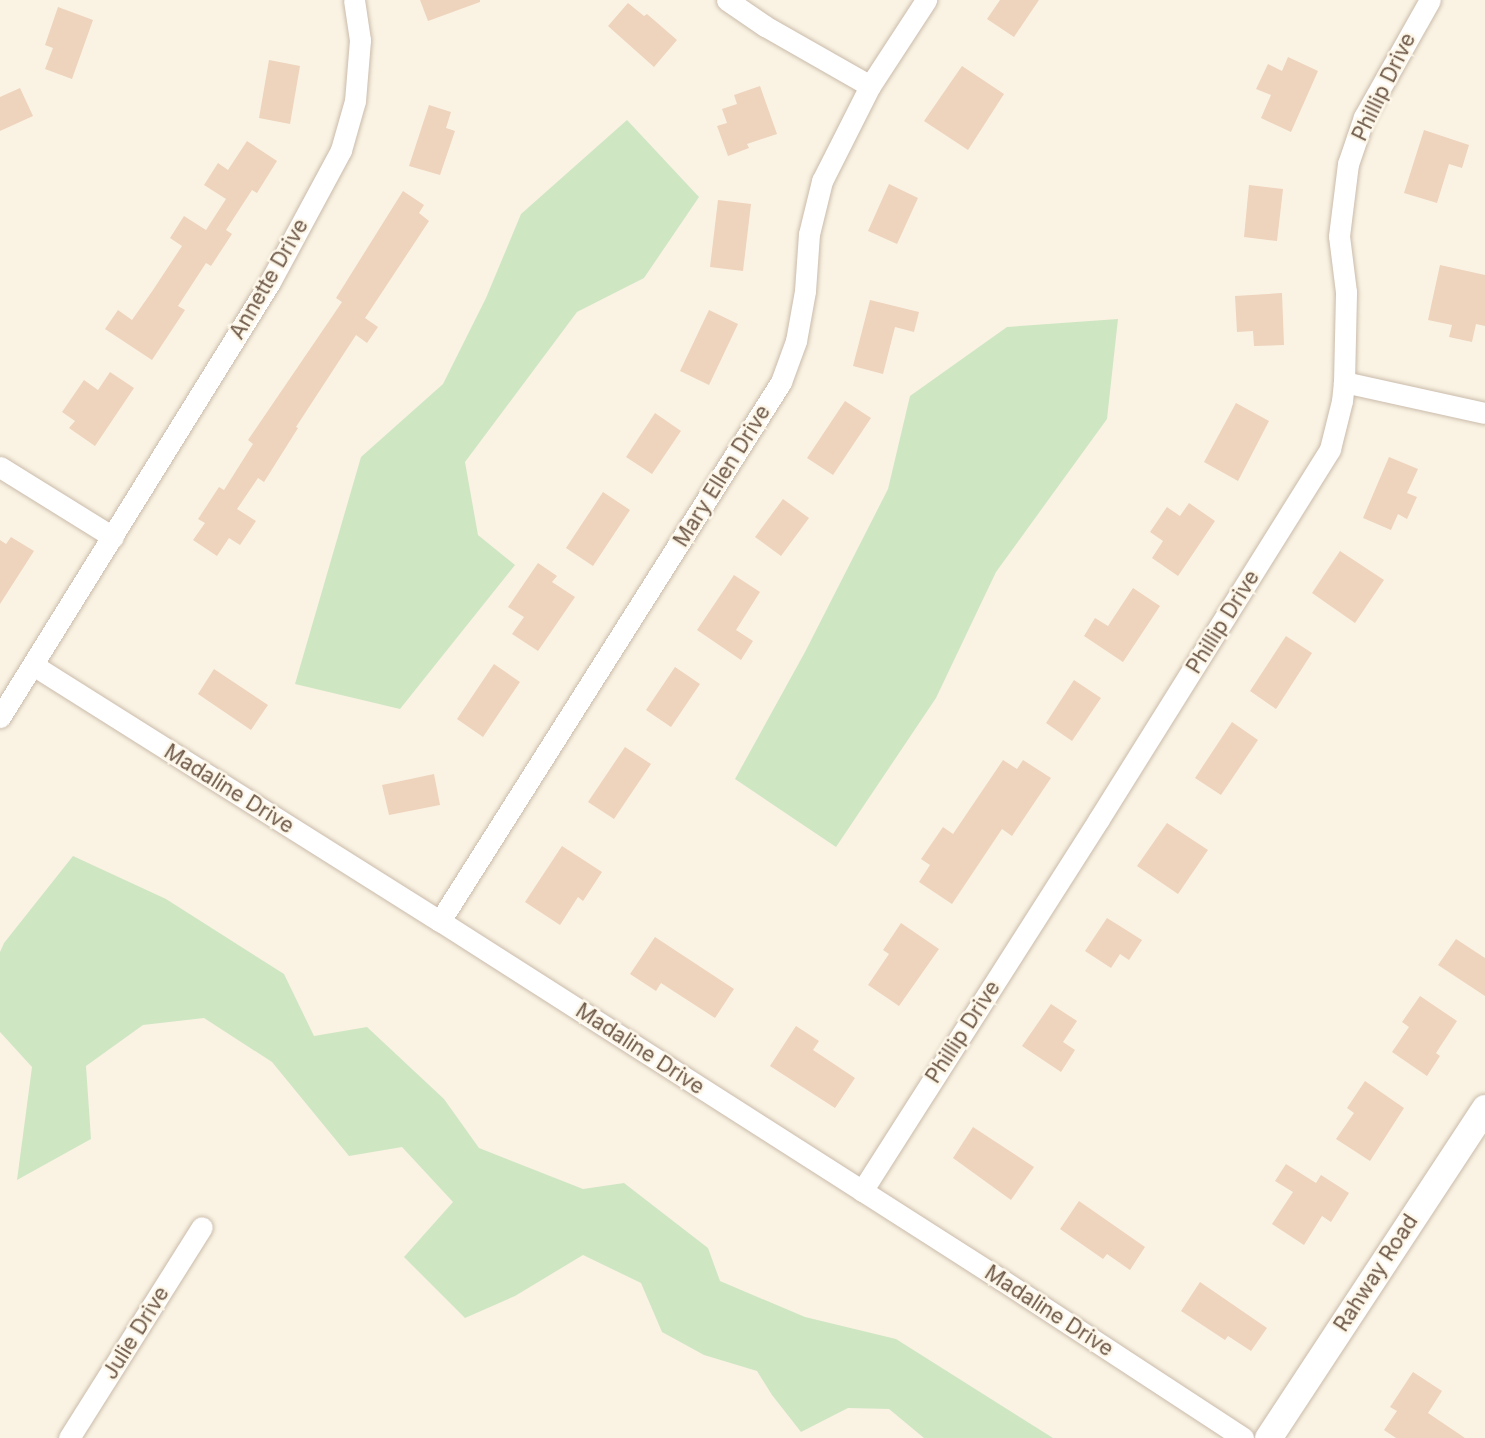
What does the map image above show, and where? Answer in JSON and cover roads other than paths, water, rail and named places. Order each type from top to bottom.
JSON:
[{"type":"street","name":"Annette Drive","points":[[0,717],[270,282],[341,150],[355,101],[360,40],[354,0]]},
{"type":"street","points":[[728,0],[765,26],[870,86]]},
{"type":"street","name":"Mary Ellen Drive","points":[[440,921],[781,382],[796,341],[805,291],[808,234],[822,181],[870,86],[926,0]]},
{"type":"street","name":"Phillip Drive","points":[[862,1191],[1317,472],[1329,449],[1342,401],[1344,382],[1346,292],[1339,236],[1348,164],[1364,117],[1430,0]]},
{"type":"street","points":[[1344,382],[1485,413]]},
{"type":"street","points":[[0,467],[113,537]]},
{"type":"street","name":"Madaline Drive","points":[[33,665],[440,921],[1243,1438]]},
{"type":"street","name":"Rahway Road","points":[[1268,1438],[1485,1108]]},
{"type":"street","name":"Julie Drive","points":[[69,1438],[202,1227]]}]
